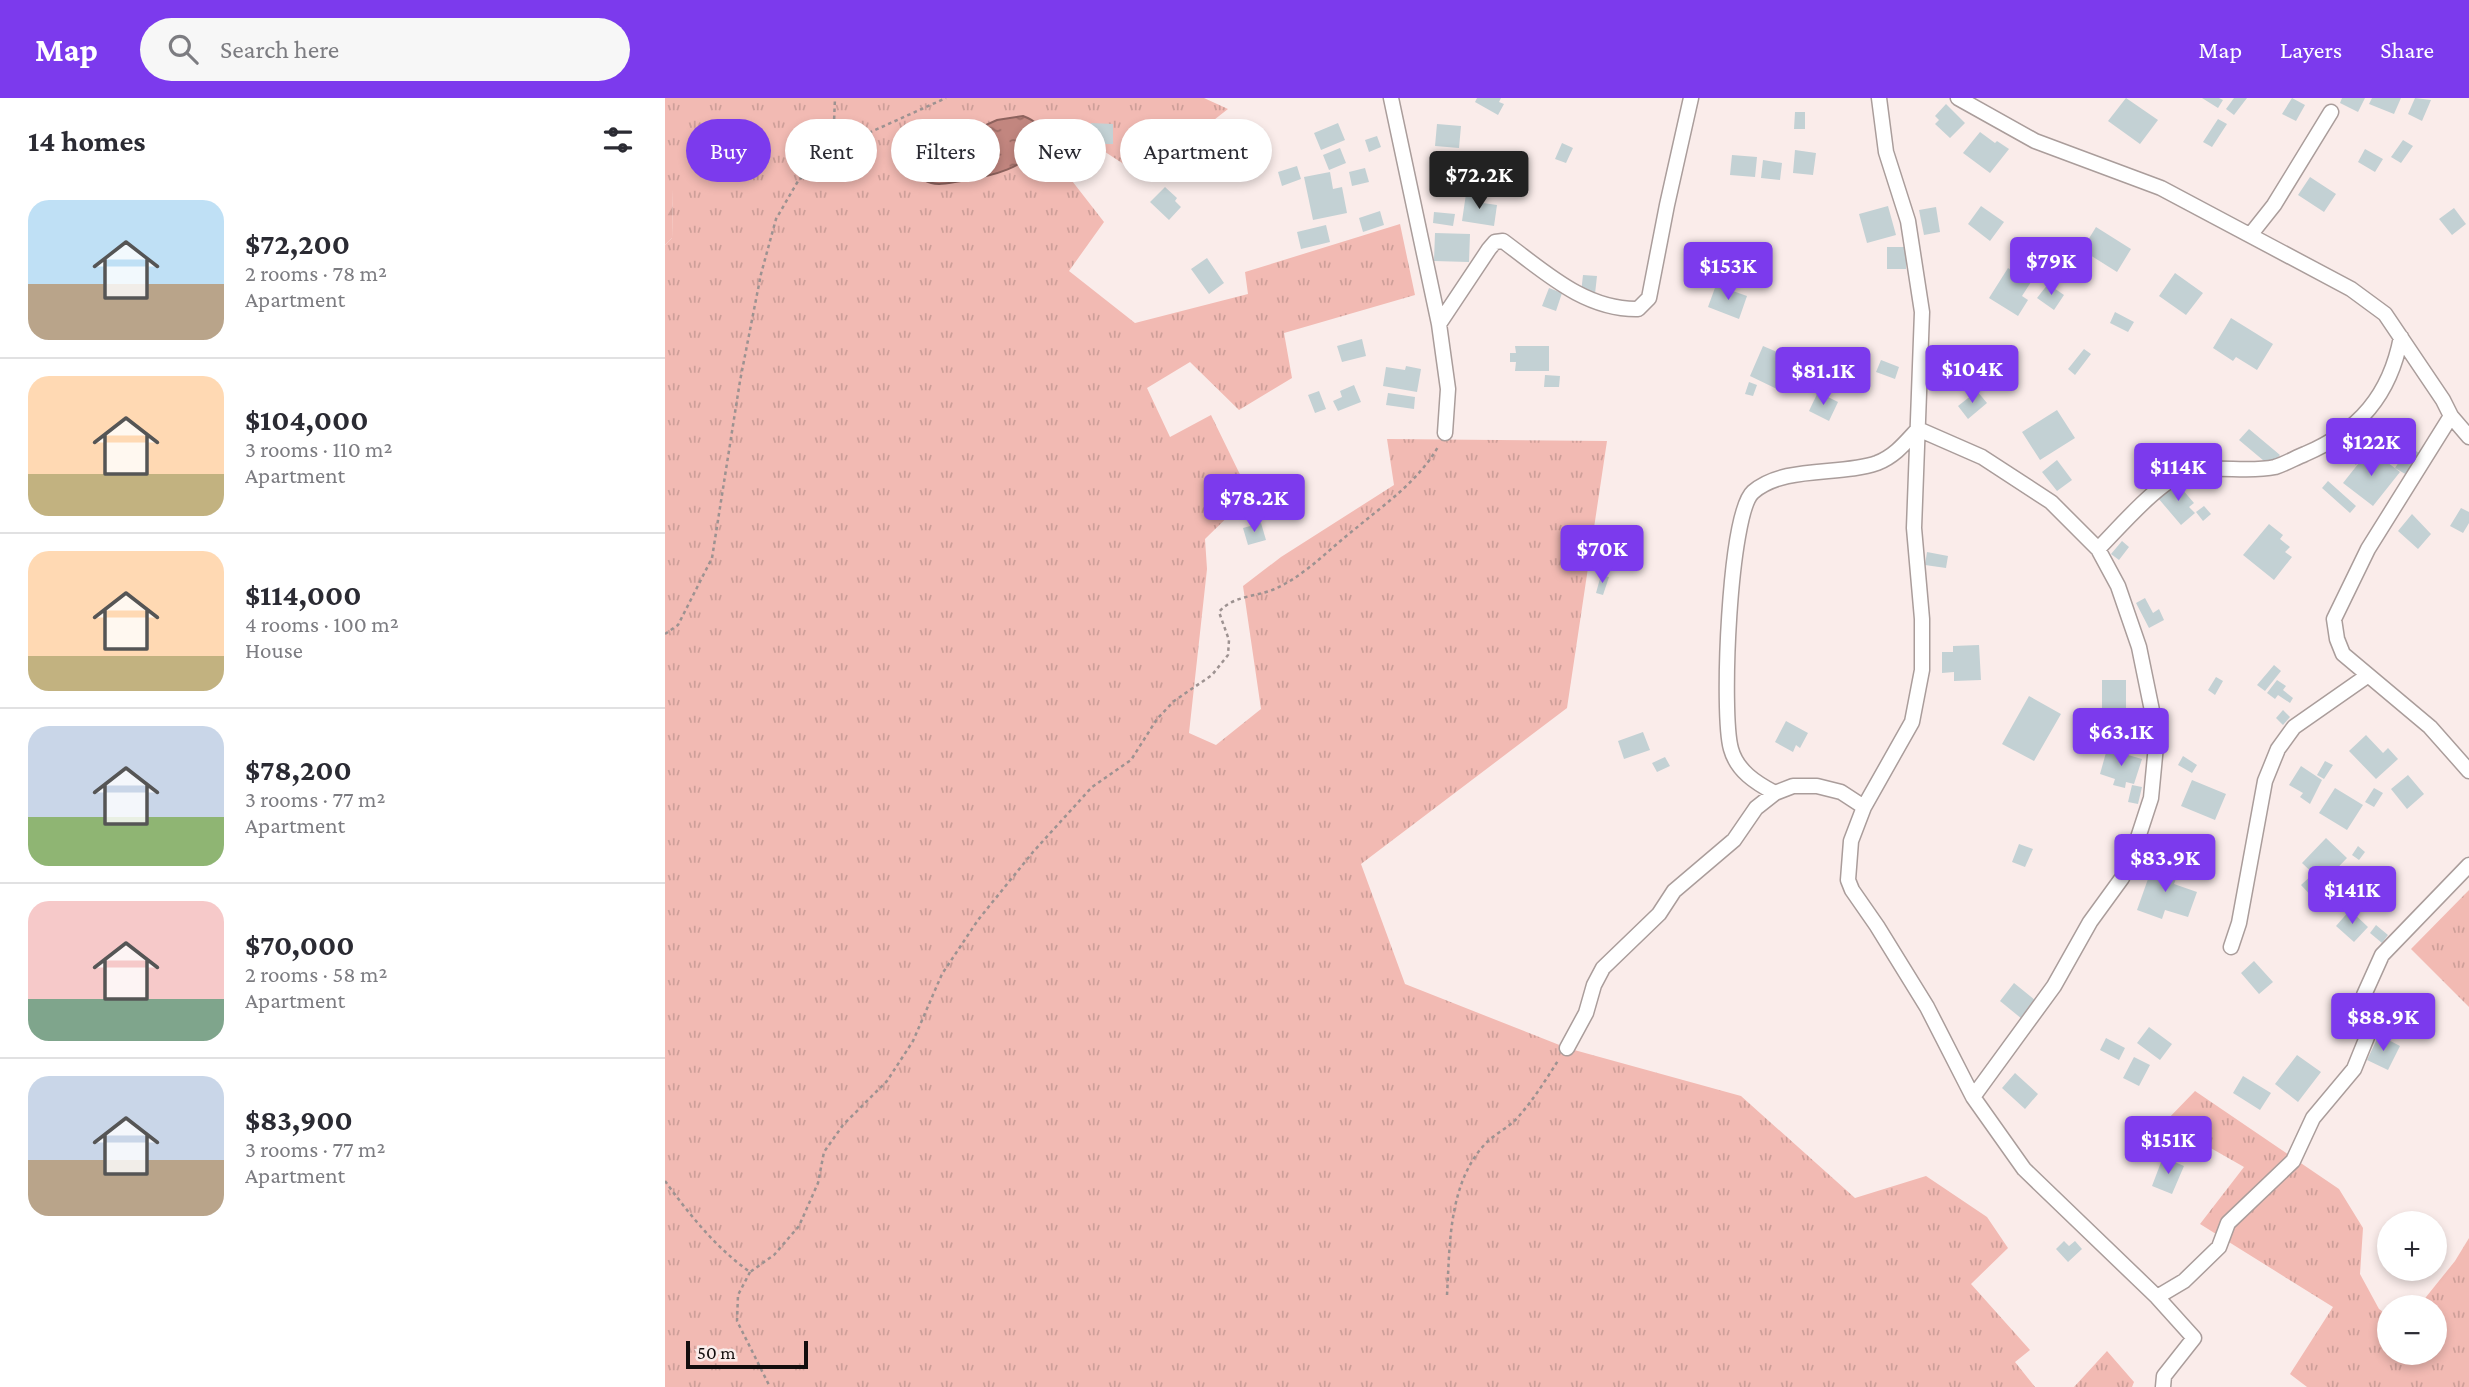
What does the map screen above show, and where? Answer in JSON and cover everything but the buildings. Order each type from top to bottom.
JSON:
[{"type":"street","points":[[1391,98],[1439,324],[1448,389],[1445,433]]},
{"type":"street","points":[[1439,324],[1489,249],[1495,242],[1503,241],[1580,297],[1619,309],[1638,309],[1649,299],[1691,98]]},
{"type":"street","points":[[1879,98],[1886,152],[1908,221],[1922,312],[1914,528],[1922,619],[1922,670],[1912,722],[1864,807],[1851,841],[1848,880],[1927,1007],[1973,1097],[2024,1169],[2158,1297],[2194,1338],[2164,1376],[2163,1387]]},
{"type":"street","points":[[1958,98],[2035,141],[2161,188],[2351,289],[2385,314],[2451,416],[2469,438]]},
{"type":"street","points":[[2251,234],[2274,205],[2331,112]]},
{"type":"street","points":[[2098,549],[2167,482],[2190,471],[2275,467],[2319,448],[2359,422],[2381,392],[2394,368],[2401,337]]},
{"type":"street","points":[[2451,416],[2368,549],[2334,619],[2343,654],[2430,727],[2469,771]]},
{"type":"street","points":[[1918,429],[1982,457],[2051,502],[2098,549],[2118,586],[2139,647],[2157,735],[2151,799],[2122,878],[2090,922],[2054,986],[1973,1097]]},
{"type":"street","points":[[1775,793],[1755,783],[1738,766],[1731,749],[1725,690],[1736,544],[1743,513],[1751,493],[1767,483],[1788,477],[1876,463],[1895,454],[1918,429]]},
{"type":"street","points":[[2231,947],[2239,923],[2265,781],[2278,749],[2294,727],[2367,676]]},
{"type":"street","points":[[1567,1048],[1586,1013],[1594,985],[1603,968],[1659,914],[1674,891],[1734,840],[1756,808],[1775,793],[1793,786],[1817,786],[1841,792],[1864,807]]},
{"type":"street","points":[[2158,1297],[2184,1281],[2219,1247],[2228,1223],[2293,1161],[2313,1118],[2354,1069],[2367,1037],[2364,995],[2382,955],[2469,865]]},
{"type":"path","points":[[834,119],[835,98]]},
{"type":"path","points":[[877,129],[946,98]]},
{"type":"path","points":[[665,634],[678,625],[712,558],[721,489],[759,287],[776,219],[797,182]]},
{"type":"path","points":[[770,1387],[737,1321],[738,1295],[750,1272],[774,1255],[799,1226],[818,1184],[824,1152],[843,1125],[887,1080],[913,1041],[942,974],[978,920],[1033,852],[1092,787],[1131,760],[1157,719],[1174,701],[1212,675],[1228,655],[1229,640],[1219,612],[1227,603],[1276,588],[1310,568],[1354,529],[1393,500],[1429,463],[1445,433]]},
{"type":"path","points":[[1447,1296],[1451,1217],[1462,1184],[1486,1143],[1518,1117],[1567,1048]]},
{"type":"path","points":[[665,1181],[689,1213],[736,1262],[750,1272]]},
{"type":"green space","points":[[665,98],[1204,98],[1228,109],[1215,119],[1120,119],[1120,162],[1106,153],[1106,119],[1014,119],[1014,182],[1073,182],[1104,222],[1069,271],[1135,323],[1248,294],[1245,272],[1400,224],[1415,295],[1284,333],[1292,378],[1239,410],[1190,362],[1147,388],[1170,437],[1211,415],[1250,495],[1205,539],[1207,569],[1189,733],[1216,745],[1261,709],[1243,586],[1281,557],[1394,485],[1387,439],[1607,441],[1567,708],[1361,864],[1405,984],[1567,1048],[1741,1096],[1855,1198],[1926,1176],[1987,1217],[2008,1248],[1971,1284],[2030,1350],[2015,1362],[2035,1387],[665,1387],[665,245],[672,238],[673,189],[665,189]]},
{"type":"green space","points":[[665,189],[673,189],[672,238],[665,245]]},
{"type":"green space","points":[[2469,890],[2469,1007],[2411,949]]},
{"type":"green space","points":[[2195,1091],[2339,1189],[2363,1228],[2360,1274],[2377,1305],[2377,1365],[2447,1365],[2447,1295],[2428,1295],[2439,1281],[2447,1281],[2447,1271],[2469,1238],[2469,1387],[2307,1387],[2290,1374],[2333,1307],[2200,1224],[2244,1167],[2165,1122]]},
{"type":"green space","points":[[2107,1351],[2134,1382],[2132,1387],[2074,1387]]},
{"type":"water","points":[[1023,116],[1030,119],[1014,119],[1014,167],[1000,172],[1000,120]]}]
